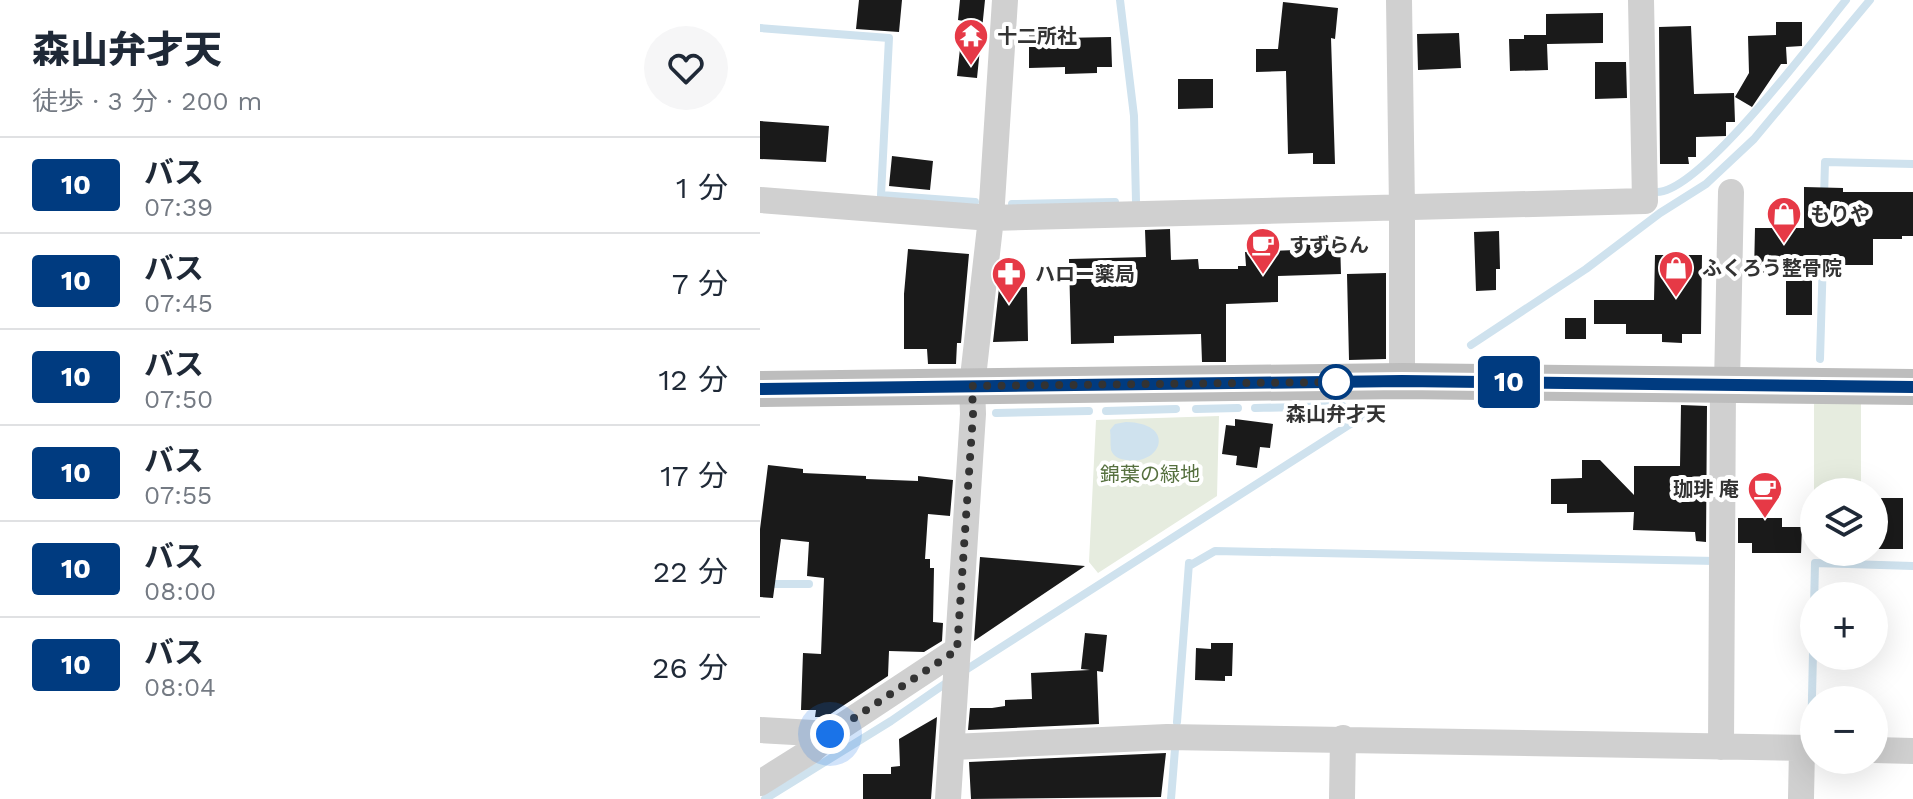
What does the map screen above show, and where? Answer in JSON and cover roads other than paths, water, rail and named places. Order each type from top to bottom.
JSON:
[{"type":"main road","points":[[760,389],[1402,381],[1913,387]]},
{"type":"street","points":[[948,799],[973,414],[972,386],[991,218],[1005,0]]},
{"type":"street","points":[[1399,0],[1402,381]]},
{"type":"street","points":[[760,200],[991,218],[1645,201],[1641,0]]},
{"type":"street","points":[[1721,747],[1725,384],[1731,192]]},
{"type":"street","points":[[762,789],[830,734],[957,655]]},
{"type":"street","points":[[760,730],[830,734]]},
{"type":"street","points":[[952,747],[1167,737],[1800,748]]},
{"type":"street","points":[[1342,799],[1343,738]]},
{"type":"street","points":[[1888,750],[1913,751]]},
{"type":"street","points":[[1801,799],[1804,774]]},
{"type":"water","points":[[1115,424],[1142,424],[1153,429],[1158,436],[1159,444],[1148,457],[1126,460],[1112,452],[1110,430]]},
{"type":"waterway","points":[[1120,0],[1134,116],[1136,202]]},
{"type":"waterway","points":[[1657,192],[1676,185],[1701,167],[1728,141],[1846,0]]},
{"type":"waterway","points":[[1471,345],[1706,184],[1754,139],[1870,0]]},
{"type":"waterway","points":[[760,28],[889,38],[881,195],[975,202]]},
{"type":"waterway","points":[[1824,198],[1825,162],[1913,164]]},
{"type":"waterway","points":[[1012,204],[1115,202]]},
{"type":"waterway","points":[[1820,359],[1823,256]]},
{"type":"waterway","points":[[1255,408],[1343,406],[1354,421]]},
{"type":"waterway","points":[[1196,409],[1238,408]]},
{"type":"waterway","points":[[1106,411],[1176,409]]},
{"type":"waterway","points":[[961,673],[1374,409]]},
{"type":"waterway","points":[[996,413],[1089,411]]},
{"type":"waterway","points":[[1189,566],[1215,551],[1716,561]]},
{"type":"waterway","points":[[1177,722],[1189,563]]},
{"type":"waterway","points":[[1812,686],[1815,563],[1913,566]]},
{"type":"waterway","points":[[760,584],[809,584]]},
{"type":"waterway","points":[[765,799],[949,681]]},
{"type":"waterway","points":[[1171,799],[1175,749]]},
{"type":"place","name":"十二所社","points":[[971,67]]},
{"type":"place","name":"もりや","points":[[1784,245]]},
{"type":"place","name":"すずらん","points":[[1263,276]]},
{"type":"place","name":"ふくろう整骨院","points":[[1676,299]]},
{"type":"place","name":"ハロー薬局","points":[[1009,305]]},
{"type":"place","name":"森山弁才天","points":[[1336,382]]},
{"type":"place","name":"珈琲 庵","points":[[1765,520]]},
{"type":"park label","name":"錦葉の緑地","points":[[1150,474]]}]
